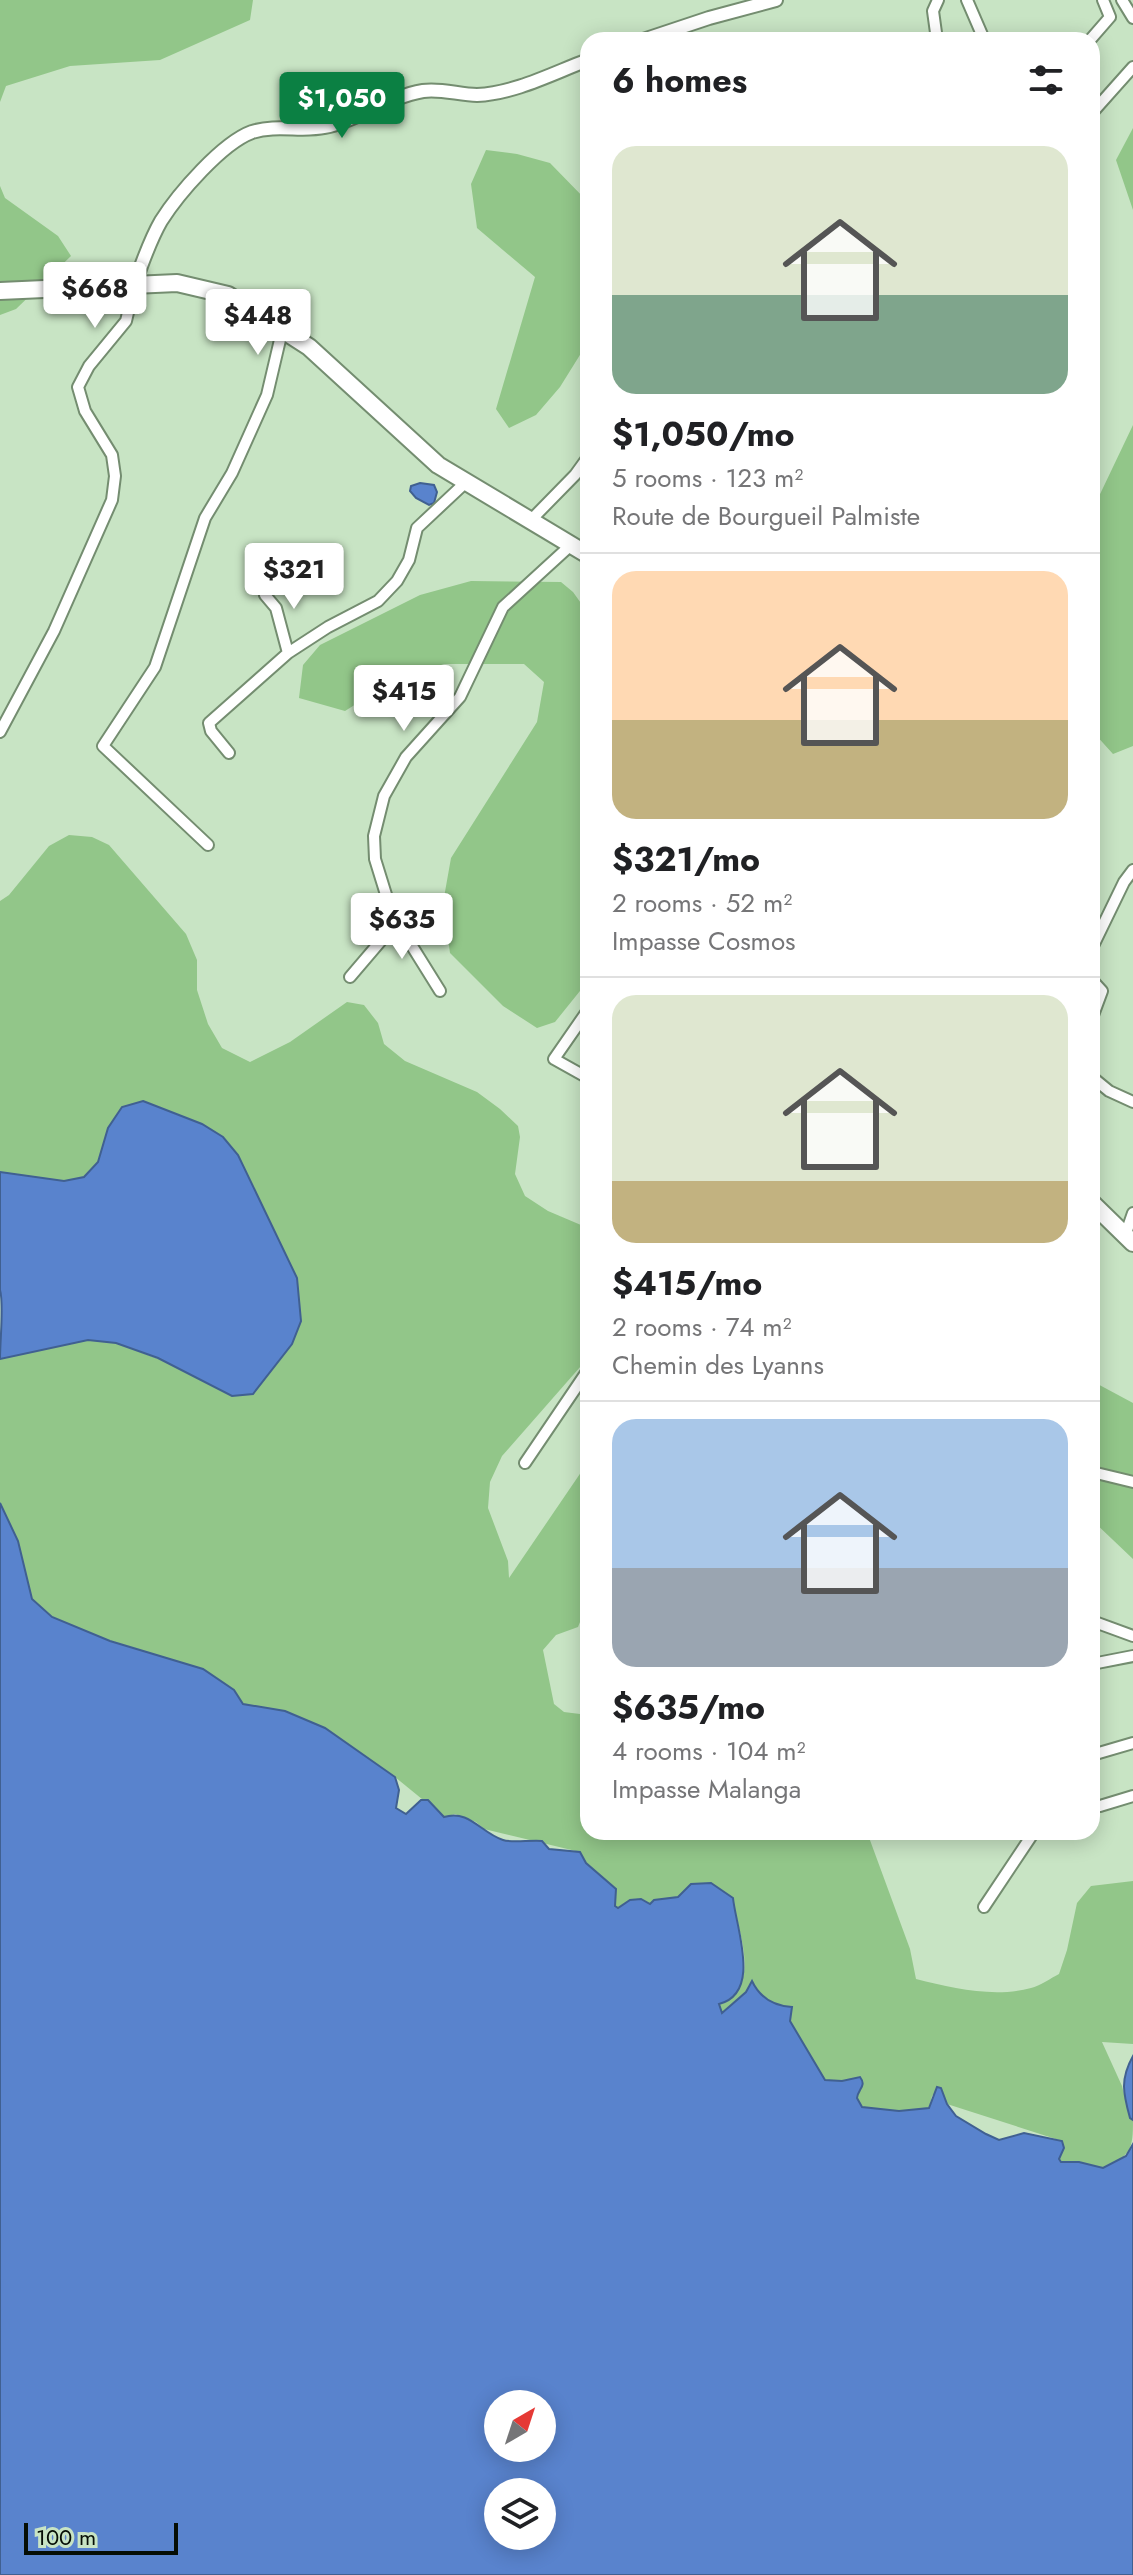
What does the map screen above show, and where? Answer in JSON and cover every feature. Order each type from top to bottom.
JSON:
[{"type":"main road","points":[[0,291],[177,283],[228,295],[283,327],[309,347],[438,465],[580,550]]},
{"type":"main road","points":[[1100,1211],[1129,1240]]},
{"type":"street","points":[[667,32],[776,0]]},
{"type":"street","points":[[936,32],[933,11],[938,0]]},
{"type":"street","points":[[967,0],[981,32]]},
{"type":"street","points":[[1097,32],[1110,17],[1103,0]]},
{"type":"street","points":[[1122,0],[1133,18]]},
{"type":"street","points":[[0,732],[54,631],[112,500],[115,476],[112,455],[85,411],[78,387],[89,366],[126,321],[135,283],[161,221],[187,188],[232,144],[251,133],[274,127],[324,127],[395,98],[425,90],[478,95],[518,87],[580,63]]},
{"type":"street","points":[[1100,104],[1133,67]]},
{"type":"street","points":[[208,845],[103,746],[155,667],[205,518],[232,473],[267,395],[283,327]]},
{"type":"street","points":[[530,521],[580,466]]},
{"type":"street","points":[[229,753],[211,731],[209,723],[288,653],[328,627],[378,601],[397,581],[409,560],[417,528],[465,483]]},
{"type":"street","points":[[440,991],[392,914],[375,859],[374,836],[384,796],[406,757],[460,697],[503,607],[572,544]]},
{"type":"street","points":[[288,653],[276,608],[265,595],[270,584],[293,570]]},
{"type":"street","points":[[1100,932],[1133,870]]},
{"type":"street","points":[[350,977],[385,936],[392,914]]},
{"type":"street","points":[[580,1022],[554,1059],[580,1074]]},
{"type":"street","points":[[1100,1084],[1133,1102]]},
{"type":"street","points":[[1129,1240],[1133,1213]]},
{"type":"street","points":[[525,1463],[580,1382]]},
{"type":"street","points":[[1100,1474],[1133,1482]]},
{"type":"street","points":[[1100,1624],[1133,1636]]},
{"type":"street","points":[[1100,1662],[1133,1656]]},
{"type":"street","points":[[1100,1753],[1133,1743]]},
{"type":"street","points":[[1100,1806],[1133,1796]]},
{"type":"street","points":[[984,1907],[1029,1840]]},
{"type":"green space","points":[[0,0],[253,0],[250,20],[160,60],[70,66],[6,86],[0,102]]},
{"type":"green space","points":[[1133,128],[1133,210],[1116,160]]},
{"type":"green space","points":[[486,150],[550,163],[580,194],[580,355],[560,387],[536,415],[509,428],[496,409],[535,277],[477,228],[471,184]]},
{"type":"green space","points":[[0,186],[5,198],[58,236],[71,256],[16,309],[0,315]]},
{"type":"green space","points":[[1133,425],[1133,746],[1113,754],[1100,740],[1100,494]]},
{"type":"green space","points":[[471,581],[561,582],[580,602],[580,991],[555,1022],[537,1028],[503,1006],[450,953],[443,903],[451,858],[537,722],[544,682],[524,664],[444,664],[391,682],[345,711],[299,698],[303,665],[320,645],[420,595]]},
{"type":"green space","points":[[69,835],[92,837],[109,845],[186,934],[197,960],[197,990],[208,1024],[222,1048],[250,1062],[290,1042],[347,1002],[364,1005],[378,1023],[384,1044],[405,1061],[477,1092],[518,1126],[520,1137],[515,1174],[525,1196],[548,1211],[580,1225],[580,1367],[502,1456],[490,1482],[488,1508],[508,1561],[509,1578],[580,1474],[580,1622],[578,1627],[556,1635],[543,1650],[554,1704],[564,1712],[580,1714],[580,1840],[870,1840],[910,1949],[916,1979],[973,1991],[1017,1991],[1034,1987],[1059,1974],[1077,1903],[1091,1886],[1133,1881],[1133,2044],[1102,2042],[1133,2120],[1131,2145],[1125,2155],[1103,2168],[1079,2162],[1061,2162],[1062,2141],[947,2104],[941,2088],[932,2096],[929,2108],[899,2111],[862,2107],[857,2099],[860,2077],[842,2081],[825,2080],[790,2021],[791,2007],[774,2005],[749,1985],[746,1992],[722,2013],[719,2004],[741,1981],[745,1963],[733,1898],[711,1883],[691,1884],[678,1897],[650,1905],[641,1899],[615,1907],[616,1889],[585,1863],[580,1852],[484,1829],[476,1822],[455,1814],[444,1817],[395,1777],[285,1711],[243,1704],[234,1690],[138,1649],[85,1633],[52,1617],[32,1599],[18,1541],[0,1503],[0,1359],[89,1340],[116,1343],[252,1394],[292,1344],[301,1321],[297,1278],[238,1155],[202,1124],[143,1101],[108,1128],[98,1162],[84,1177],[64,1181],[0,1172],[0,901],[9,895],[49,846]]},
{"type":"green space","points":[[1100,1385],[1133,1403],[1133,1559],[1100,1528]]},
{"type":"water","points":[[420,483],[434,485],[437,492],[434,503],[429,505],[410,491],[411,486]]},
{"type":"water","points":[[143,1101],[202,1124],[223,1137],[238,1155],[297,1278],[301,1321],[292,1344],[253,1394],[232,1396],[158,1358],[116,1343],[88,1340],[0,1359],[0,1172],[64,1181],[84,1177],[98,1162],[108,1128],[122,1107]]},
{"type":"water","points":[[0,1503],[18,1541],[32,1599],[52,1617],[110,1641],[203,1669],[234,1690],[243,1704],[285,1711],[325,1728],[395,1777],[399,1790],[396,1808],[406,1814],[421,1800],[428,1800],[444,1817],[461,1816],[503,1840],[542,1841],[549,1849],[580,1852],[586,1863],[616,1889],[615,1906],[618,1908],[630,1900],[641,1899],[650,1904],[654,1900],[678,1897],[691,1884],[711,1883],[733,1898],[743,1974],[740,1987],[732,1998],[719,2004],[722,2013],[746,1992],[752,1981],[769,2000],[792,2007],[790,2021],[825,2080],[842,2081],[860,2077],[862,2085],[857,2098],[862,2107],[899,2111],[929,2108],[937,2087],[941,2088],[956,2116],[999,2140],[1024,2133],[1062,2141],[1061,2162],[1079,2162],[1103,2168],[1126,2156],[1133,2144],[1133,2575],[0,2575]]},
{"type":"water","points":[[1133,2056],[1133,2120],[1124,2086]]}]
